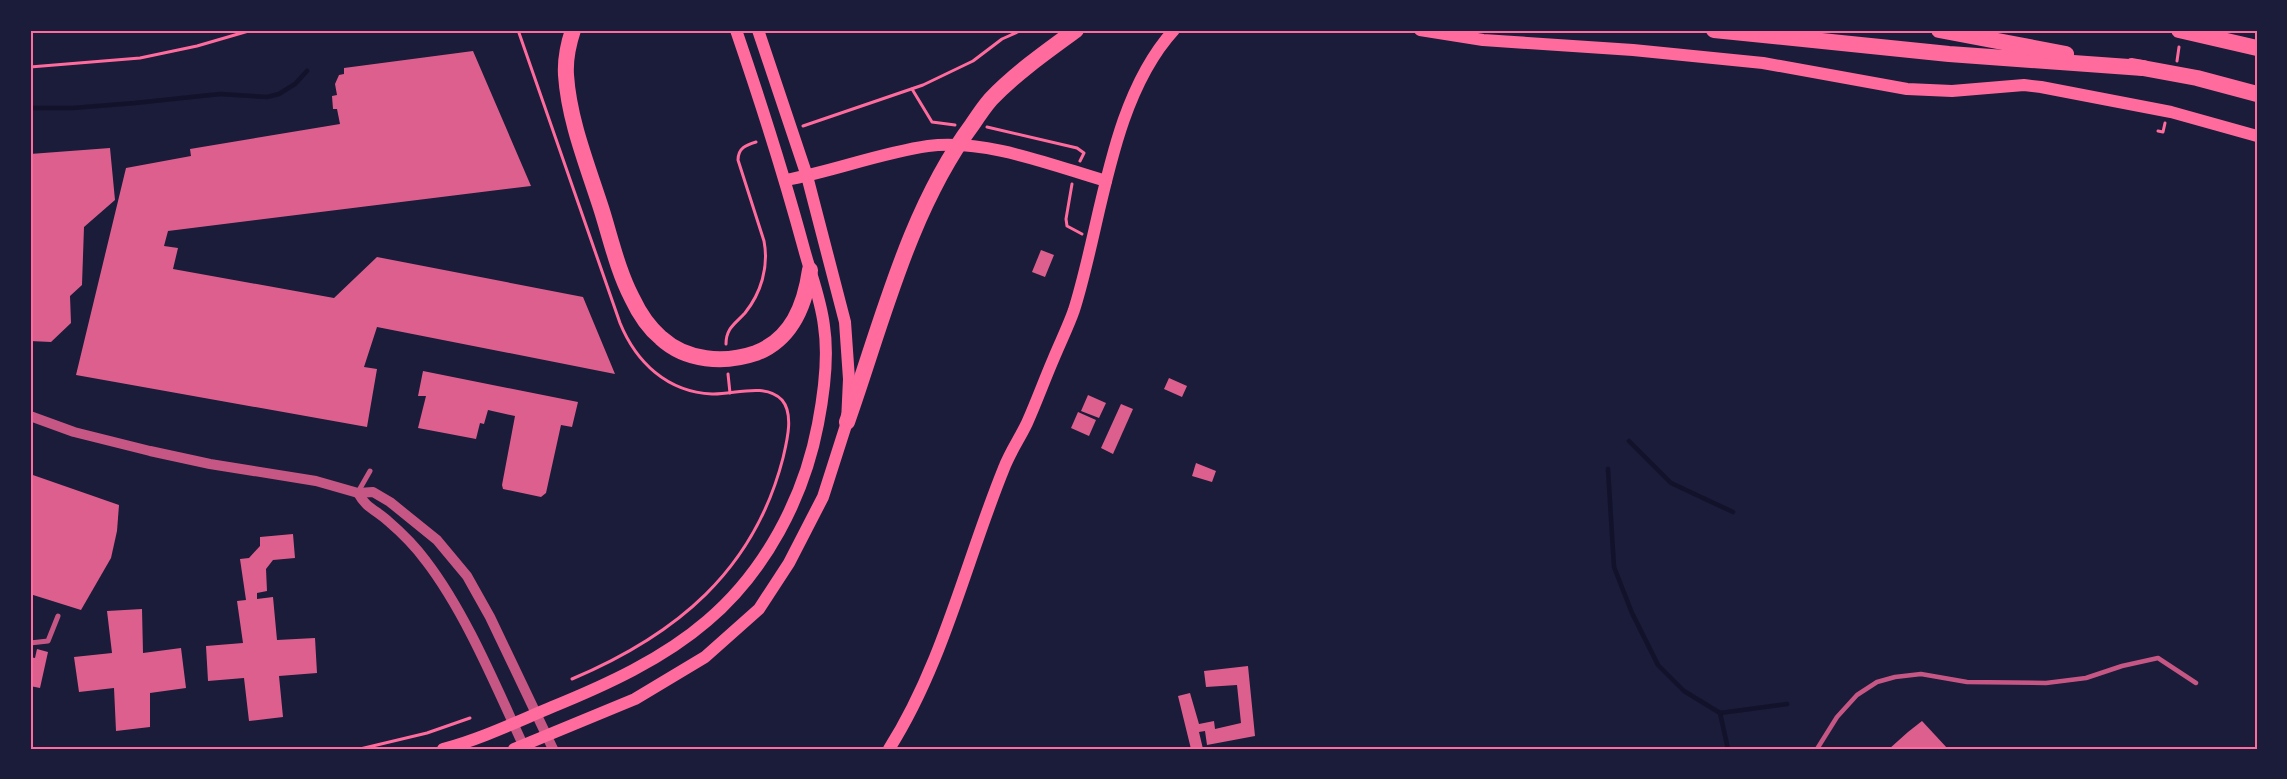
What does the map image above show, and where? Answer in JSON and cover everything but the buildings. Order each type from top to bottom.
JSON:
[{"type":"highway","points":[[573,30],[567,50],[566,67],[568,91],[576,129],[627,289],[642,316],[660,337],[681,352],[708,359],[734,358],[757,352],[772,345],[788,331],[801,308],[810,270]]},
{"type":"highway","points":[[847,422],[903,257],[928,197],[956,147],[991,99],[1038,58],[1076,30]]},
{"type":"highway","points":[[1713,30],[1949,54],[2143,68]]},
{"type":"highway","points":[[1939,30],[2197,78],[2257,94]]},
{"type":"highway","points":[[2179,30],[2257,48]]},
{"type":"main road","points":[[443,749],[514,724],[619,677],[650,661],[690,635],[735,593],[770,547],[793,503],[809,462],[824,391],[825,327],[786,180],[736,30]]},
{"type":"main road","points":[[520,748],[635,699],[705,657],[759,609],[789,563],[820,504],[847,422],[849,379],[845,322],[807,176],[758,30]]},
{"type":"main road","points":[[889,749],[908,719],[931,669],[1004,467],[1028,421],[1073,310],[1106,181],[1135,92],[1154,57],[1174,30]]},
{"type":"main road","points":[[1420,30],[1483,40],[1633,50],[1762,63],[1907,89],[1952,91],[2024,85],[2041,87],[2171,112],[2257,136]]},
{"type":"main road","points":[[786,180],[929,146],[983,147],[1048,163],[1106,181]]},
{"type":"street","points":[[30,416],[74,432],[150,451],[210,464],[316,481],[358,493],[373,492],[390,502],[422,526],[467,576],[481,600],[553,749]]},
{"type":"street","points":[[358,493],[370,471]]},
{"type":"street","points":[[358,493],[364,504],[386,519],[413,545],[438,576],[514,724],[520,748]]},
{"type":"street","points":[[30,644],[48,641],[58,616]]},
{"type":"lane","points":[[1817,749],[1837,717],[1857,695],[1877,682],[1895,677],[1921,674],[1967,682],[2046,683],[2086,678],[2122,666],[2158,658],[2196,683]]},
{"type":"path","points":[[30,68],[140,58],[196,46],[252,30]]},
{"type":"path","points":[[801,127],[912,89],[974,61],[1002,39],[1022,30]]},
{"type":"path","points":[[912,89],[932,122],[962,126]]},
{"type":"path","points":[[726,347],[729,328],[753,302],[765,272],[764,241],[738,160],[738,153],[742,148],[756,142]]},
{"type":"path","points":[[572,679],[641,644],[689,611],[716,586],[733,565],[761,519],[784,454],[787,411],[782,400],[769,393],[748,391],[729,393],[727,369]]},
{"type":"path","points":[[360,749],[427,734],[470,718]]},
{"type":"waterway","points":[[30,108],[73,108],[220,94],[267,97],[279,94],[295,84],[307,71]]},
{"type":"waterway","points":[[1629,441],[1671,483],[1733,512]]},
{"type":"waterway","points":[[1608,469],[1614,567],[1632,613],[1658,665],[1684,691],[1720,713],[1728,749]]},
{"type":"waterway","points":[[1720,713],[1787,704]]}]
